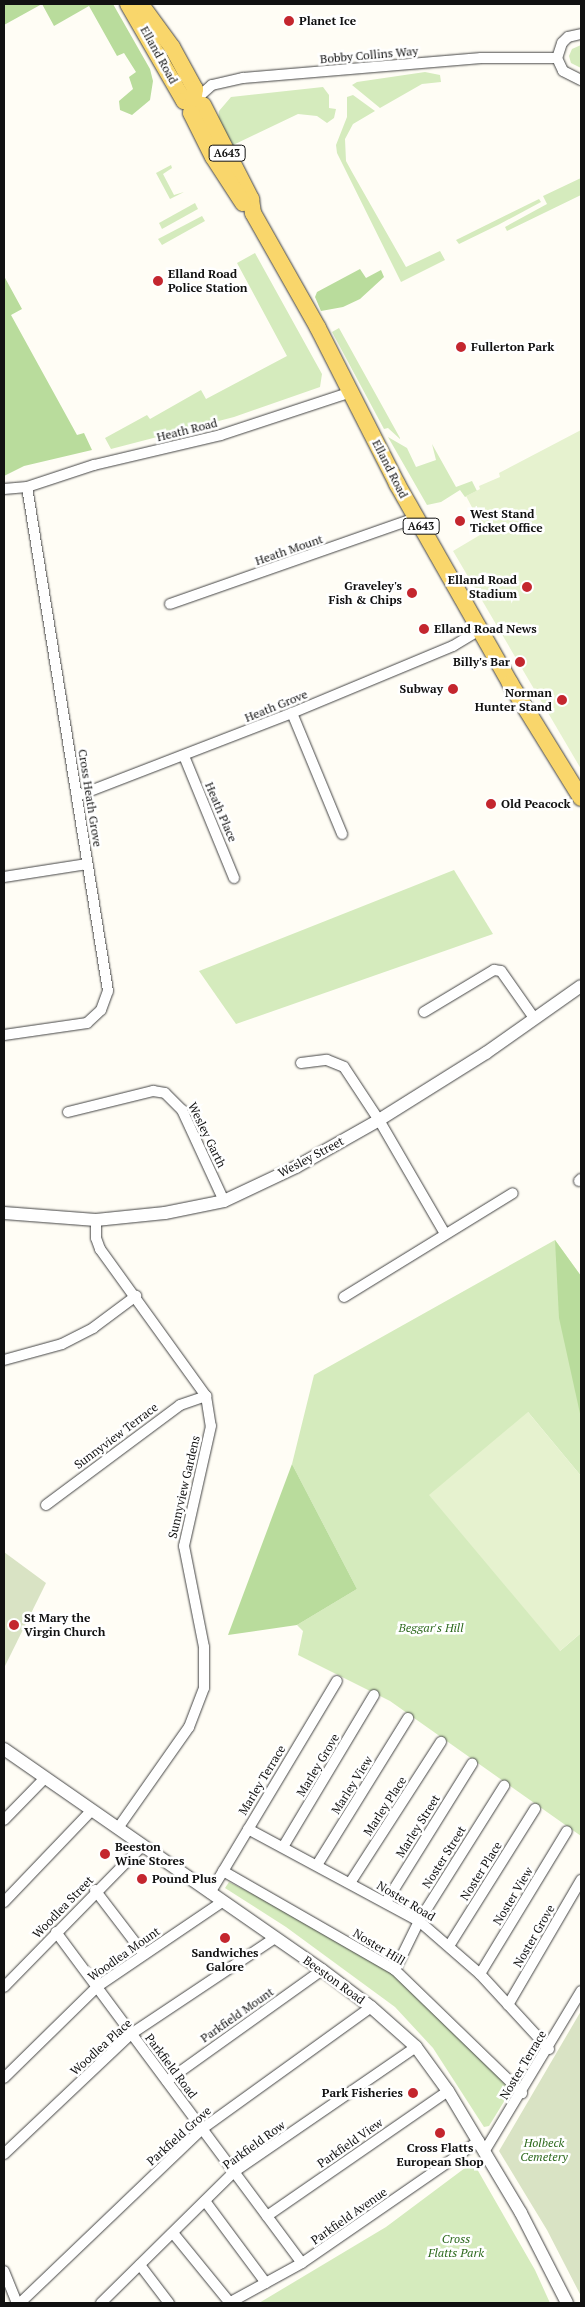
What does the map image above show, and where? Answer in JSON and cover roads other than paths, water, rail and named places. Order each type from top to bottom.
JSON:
[{"type":"main road","name":"Elland Road","points":[[128,4],[184,101],[202,105],[251,199],[253,213],[351,392],[416,518],[480,630],[581,798]]},
{"type":"main road","name":"Elland Road","points":[[140,4],[172,47],[195,88],[191,104]]},
{"type":"street","points":[[581,34],[568,38],[562,43],[558,58],[563,71],[581,80]]},
{"type":"street","name":"Bobby Collins Way","points":[[191,104],[212,85],[238,78],[481,58],[558,58]]},
{"type":"street","name":"Heath Road","points":[[4,489],[27,487],[94,465],[221,435],[351,392]]},
{"type":"street","name":"Cross Heath Grove","points":[[4,1035],[87,1023],[101,1010],[108,991],[27,487]]},
{"type":"street","name":"Heath Mount","points":[[170,604],[416,518]]},
{"type":"street","name":"Heath Grove","points":[[77,796],[292,713],[454,646],[480,630]]},
{"type":"street","points":[[292,713],[342,834]]},
{"type":"street","name":"Heath Place","points":[[184,756],[234,878]]},
{"type":"street","points":[[4,877],[88,864]]},
{"type":"street","points":[[424,1012],[494,970],[501,971],[534,1018]]},
{"type":"street","name":"Wesley Street","points":[[4,1213],[96,1220],[165,1213],[224,1201],[296,1167],[379,1120],[581,986]]},
{"type":"street","points":[[301,1063],[327,1060],[344,1067],[379,1120],[444,1232]]},
{"type":"street","name":"Wesley Garth","points":[[68,1112],[153,1091],[165,1093],[182,1110],[224,1201]]},
{"type":"street","points":[[344,1297],[444,1232],[513,1192]]},
{"type":"street","name":"Sunnyview Gardens","points":[[96,1220],[96,1238],[100,1249],[136,1296],[206,1396],[211,1426],[184,1546],[204,1647],[204,1688],[189,1726],[118,1828]]},
{"type":"street","points":[[4,1360],[62,1344],[94,1328],[136,1296]]},
{"type":"street","name":"Sunnyview Terrace","points":[[46,1504],[180,1405],[206,1396]]},
{"type":"street","name":"Marley Terrace","points":[[210,1894],[337,1681]]},
{"type":"street","name":"Marley Grove","points":[[283,1847],[374,1695]]},
{"type":"street","name":"Marley View","points":[[317,1865],[408,1718]]},
{"type":"street","name":"Marley Place","points":[[350,1883],[441,1742]]},
{"type":"street","name":"Beeston Road","points":[[4,1749],[210,1894],[322,1970],[371,2007],[416,2046],[448,2091],[482,2146],[521,2213],[567,2303]]},
{"type":"street","name":"Marley Street","points":[[386,1902],[472,1764]]},
{"type":"street","points":[[4,1820],[45,1778]]},
{"type":"street","name":"Noster Street","points":[[395,1970],[419,1921],[504,1786]]},
{"type":"street","name":"Noster Place","points":[[449,1946],[535,1809]]},
{"type":"street","points":[[4,1902],[92,1810]]},
{"type":"street","name":"Noster Road","points":[[248,1829],[419,1921],[480,1974],[549,2049]]},
{"type":"street","name":"Noster View","points":[[480,1974],[567,1831]]},
{"type":"street","name":"Woodlea Street","points":[[4,1987],[95,1890],[142,1846]]},
{"type":"street","name":"Noster Hill","points":[[224,1871],[395,1970],[522,2093]]},
{"type":"street","name":"Noster Grove","points":[[508,2005],[581,1880]]},
{"type":"street","points":[[95,1890],[144,1954]]},
{"type":"street","name":"Woodlea Mount","points":[[4,2078],[98,1986],[222,1902]]},
{"type":"street","name":"Parkfield Road","points":[[56,1932],[302,2263]]},
{"type":"street","name":"Woodlea Place","points":[[4,2154],[131,2034],[275,1938]]},
{"type":"street","name":"Parkfield Mount","points":[[167,2081],[322,1970]]},
{"type":"street","name":"Noster Terrace","points":[[482,2146],[522,2093],[581,1991]]},
{"type":"street","name":"Parkfield Grove","points":[[18,2303],[202,2129],[371,2007]]},
{"type":"street","name":"Parkfield Row","points":[[101,2303],[234,2172],[416,2046]]},
{"type":"street","name":"Parkfield View","points":[[267,2216],[448,2091]]},
{"type":"street","name":"Parkfield Avenue","points":[[229,2303],[302,2263],[482,2146]]},
{"type":"street","points":[[205,2201],[266,2283]]},
{"type":"street","points":[[173,2233],[229,2303]]},
{"type":"street","points":[[140,2265],[169,2303]]},
{"type":"street","points":[[4,2271],[18,2303]]},
{"type":"place","name":"Planet Ice","points":[[289,21]]},
{"type":"place","name":"Elland Road Police Station","points":[[158,281]]},
{"type":"place","name":"Fullerton Park","points":[[461,347]]},
{"type":"place","name":"West Stand Ticket Office","points":[[460,521]]},
{"type":"place","name":"Elland Road Stadium","points":[[527,587]]},
{"type":"place","name":"Graveley's Fish & Chips","points":[[412,593]]},
{"type":"place","name":"Elland Road News","points":[[424,629]]},
{"type":"place","name":"Billy's Bar","points":[[520,662]]},
{"type":"place","name":"Subway","points":[[453,689]]},
{"type":"place","name":"Norman Hunter Stand","points":[[562,700]]},
{"type":"place","name":"Old Peacock","points":[[491,804]]},
{"type":"place","name":"St Mary the Virgin Church","points":[[14,1625]]},
{"type":"place","name":"Beeston Wine Stores","points":[[105,1854]]},
{"type":"place","name":"Pound Plus","points":[[142,1879]]},
{"type":"place","name":"Sandwiches Galore","points":[[225,1938]]},
{"type":"place","name":"Park Fisheries","points":[[413,2093]]},
{"type":"place","name":"Cross Flatts European Shop","points":[[440,2133]]},
{"type":"park label","name":"Beggar's Hill","points":[[431,1628]]},
{"type":"park label","name":"Holbeck Cemetery","points":[[544,2150]]},
{"type":"park label","name":"Cross Flatts Park","points":[[456,2246]]}]
